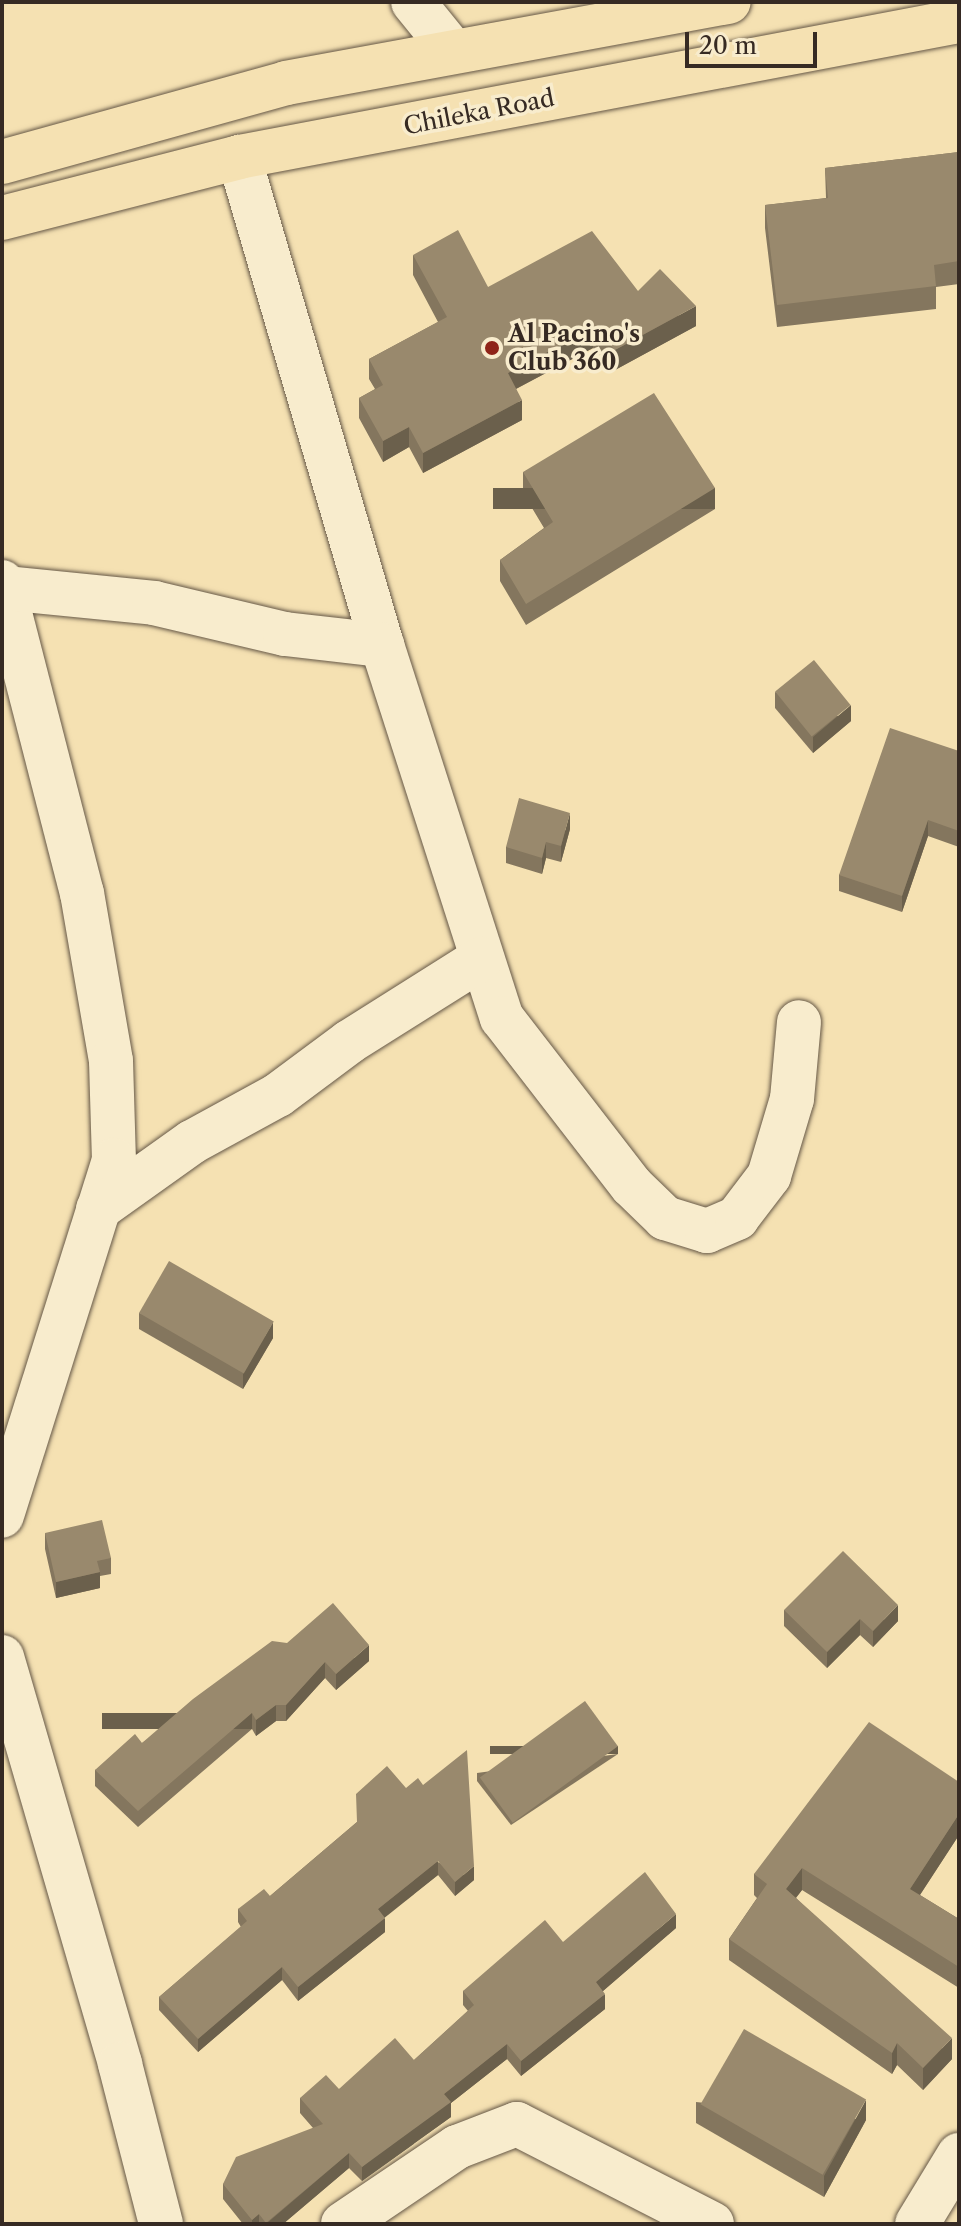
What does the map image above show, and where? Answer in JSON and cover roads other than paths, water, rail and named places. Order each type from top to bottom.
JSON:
[{"type":"highway","points":[[2,162],[286,83],[452,50],[729,2]]},
{"type":"highway","name":"Chileka Road","points":[[2,218],[239,157],[959,21]]},
{"type":"street","points":[[413,2],[452,50]]},
{"type":"street","points":[[239,157],[382,645],[502,1018],[632,1186],[665,1218],[707,1231],[737,1218],[769,1176],[792,1099],[799,1022]]},
{"type":"street","points":[[2,1516],[114,1160],[111,1061],[82,893],[4,585],[154,603],[285,634],[382,645]]},
{"type":"street","points":[[98,1209],[192,1142],[278,1095],[349,1042],[481,959]]},
{"type":"street","points":[[2,1657],[120,2064],[161,2224]]},
{"type":"street","points":[[343,2224],[457,2147],[517,2124],[712,2224]]},
{"type":"street","points":[[917,2224],[959,2155]]},
{"type":"place","name":"Al Pacino's Club 360","points":[[492,348]]}]
